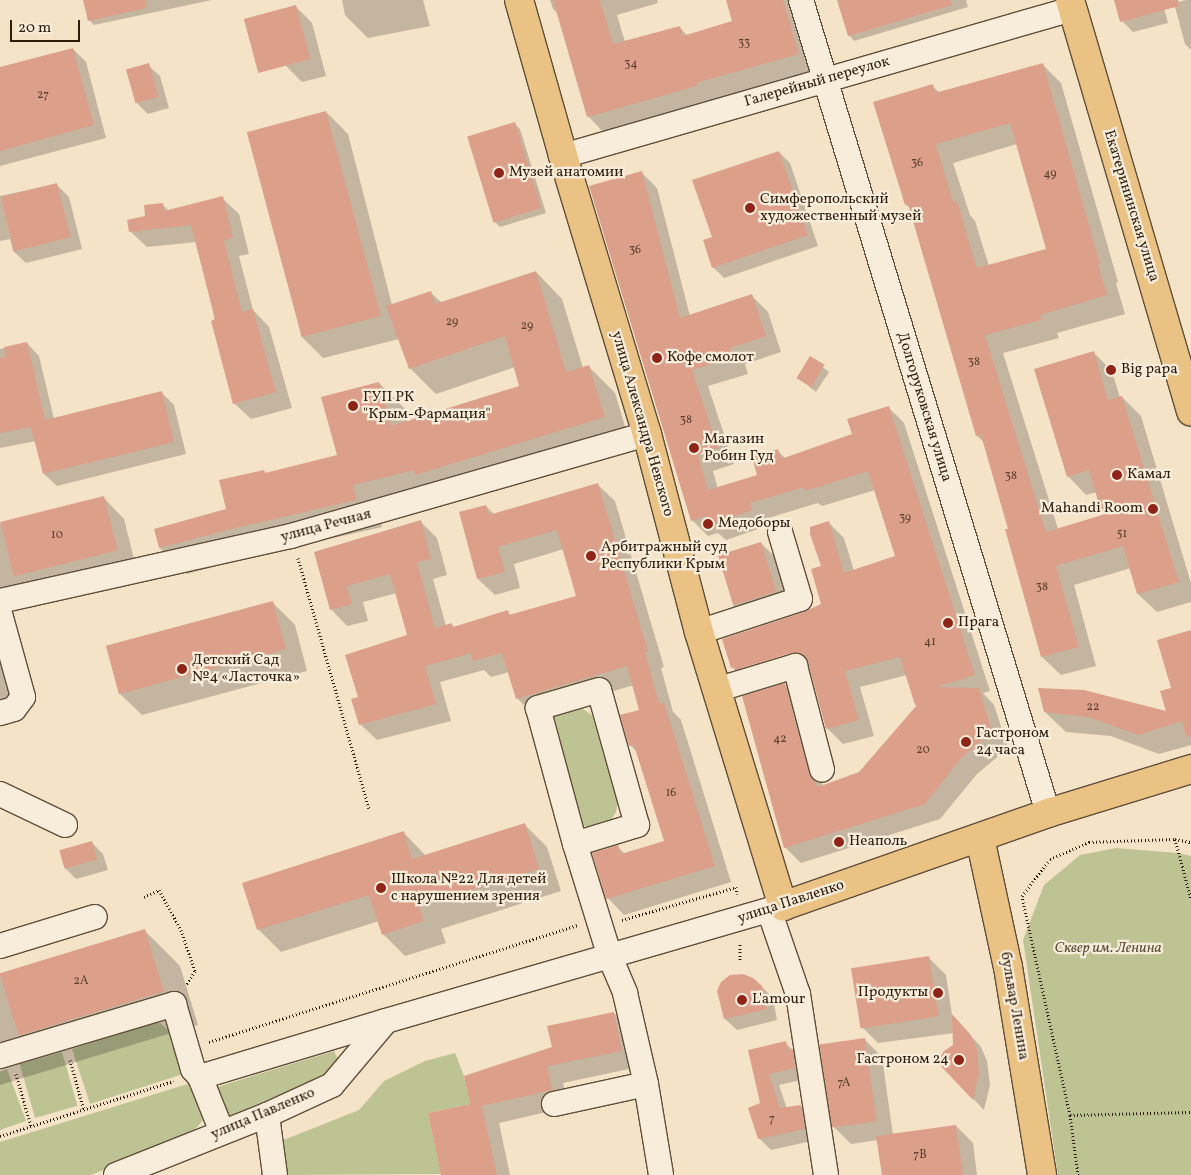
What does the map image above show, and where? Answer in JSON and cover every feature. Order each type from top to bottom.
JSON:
[{"type":"main road","name":"улица Александра Невского","points":[[519,0],[563,156],[647,434],[699,632],[776,908]]},
{"type":"main road","name":"Екатерининская улица","points":[[1071,5],[1191,412]]},
{"type":"main road","name":"улица Павленко","points":[[776,908],[1048,813],[1191,770]]},
{"type":"main road","name":"бульвар Ленина","points":[[980,838],[1008,967],[1042,1175]]},
{"type":"street","name":"Долгоруковская улица","points":[[800,0],[1048,813]]},
{"type":"street","name":"Галерейный переулок","points":[[563,156],[824,80],[1071,5]]},
{"type":"street","name":"улица Речная","points":[[0,601],[291,536],[647,434]]},
{"type":"street","points":[[699,632],[800,600],[780,532]]},
{"type":"street","points":[[0,614],[23,697],[14,709],[0,713]]},
{"type":"street","points":[[716,690],[795,666],[822,770]]},
{"type":"street","points":[[576,844],[637,825],[600,690],[538,708],[576,844],[598,918],[610,957],[625,993],[646,1084],[661,1175]]},
{"type":"street","points":[[0,794],[65,826]]},
{"type":"street","points":[[776,908],[798,994],[826,1175]]},
{"type":"street","name":"улица Павленко","points":[[199,1075],[776,908]]},
{"type":"street","points":[[0,946],[95,918]]},
{"type":"street","points":[[5,1055],[174,1004],[193,1069],[199,1075],[222,1132]]},
{"type":"street","name":"улица Павленко","points":[[116,1175],[267,1115],[332,1085],[386,1021]]},
{"type":"street","points":[[554,1104],[646,1084]]},
{"type":"street","points":[[267,1115],[275,1175]]},
{"type":"path","points":[[291,536],[369,809]]},
{"type":"path","points":[[1175,839],[1191,899]]},
{"type":"path","points":[[1078,1175],[1070,1115],[1022,896],[1050,859],[1089,842],[1175,839],[1191,842]]},
{"type":"path","points":[[187,1049],[598,918],[608,924],[736,887]]},
{"type":"path","points":[[144,896],[159,890],[180,930],[195,971],[174,1004]]},
{"type":"path","points":[[64,1037],[84,1110]]},
{"type":"path","points":[[5,1055],[31,1126]]},
{"type":"path","points":[[0,1136],[199,1075]]},
{"type":"path","points":[[1070,1115],[1191,1112]]},
{"type":"green space","points":[[575,704],[592,715],[618,802],[616,812],[609,823],[598,828],[586,827],[579,822],[549,717]]},
{"type":"green space","name":"Сквер им. Ленина","points":[[1116,848],[1178,853],[1191,856],[1191,1175],[1058,1175],[1023,940],[1044,885],[1080,855]]},
{"type":"green space","points":[[160,1023],[171,1032],[183,1074],[90,1104],[72,1049],[151,1024]]},
{"type":"green space","points":[[334,1051],[338,1059],[326,1077],[239,1115],[231,1116],[226,1112],[217,1087]]},
{"type":"green space","points":[[62,1052],[77,1106],[35,1118],[20,1064]]},
{"type":"green space","points":[[455,1053],[464,1076],[470,1104],[428,1113],[441,1174],[282,1175],[281,1141],[359,1110],[384,1081],[425,1061]]},
{"type":"green space","points":[[7,1069],[26,1121],[0,1130],[0,1072]]},
{"type":"green space","points":[[194,1082],[204,1119],[190,1135],[91,1175],[0,1175],[0,1142]]},
{"type":"building","points":[[83,0],[145,0],[146,8],[88,21]]},
{"type":"building","points":[[553,0],[600,0],[613,44],[680,26],[683,36],[732,21],[726,0],[783,0],[799,54],[696,83],[697,86],[587,117]]},
{"type":"building","points":[[837,0],[951,0],[952,5],[848,36]]},
{"type":"building","points":[[1114,0],[1178,0],[1179,6],[1120,22]]},
{"type":"building","points":[[296,5],[310,59],[258,73],[244,19]]},
{"type":"building","points":[[73,48],[94,125],[0,151],[0,67]]},
{"type":"building","points":[[149,63],[159,97],[136,103],[126,70]]},
{"type":"building","points":[[1043,63],[1107,295],[1040,315],[1041,320],[985,335],[1046,532],[1102,515],[1089,470],[1067,477],[1034,369],[1094,351],[1108,400],[1122,396],[1179,582],[1137,594],[1123,546],[1056,566],[1079,647],[1041,657],[1005,529],[1008,529],[981,435],[976,436],[908,204],[905,205],[873,102],[933,84],[935,93]],"holes":[[[1010,123],[1046,249],[977,268],[957,201],[953,202],[936,144]]]},
{"type":"building","points":[[326,111],[381,316],[302,337],[247,132]]},
{"type":"building","points":[[515,122],[541,208],[493,223],[467,137]]},
{"type":"building","name":"Симферопольский художественный музей","points":[[779,151],[808,235],[712,268],[703,240],[712,237],[692,180]]},
{"type":"building","points":[[642,171],[680,318],[752,294],[766,336],[730,348],[733,358],[692,370],[718,448],[698,455],[708,490],[757,475],[752,457],[778,449],[781,459],[852,434],[847,419],[889,406],[975,675],[936,687],[979,688],[992,732],[961,758],[925,804],[784,848],[742,696],[785,683],[809,773],[818,787],[859,772],[917,705],[915,705],[900,657],[845,671],[859,720],[826,729],[808,663],[804,656],[798,653],[791,653],[735,670],[734,667],[731,668],[722,639],[804,612],[821,604],[811,569],[821,566],[810,534],[810,527],[829,521],[844,573],[895,556],[868,471],[805,491],[804,487],[750,503],[752,510],[709,525],[706,516],[691,521],[589,186]]},
{"type":"building","points":[[57,183],[71,237],[14,251],[1,197]]},
{"type":"building","points":[[223,196],[233,238],[224,240],[242,312],[253,309],[276,392],[233,404],[211,321],[215,319],[191,225],[129,232],[127,220],[145,216],[144,205],[163,203],[164,211]]},
{"type":"building","points":[[536,271],[566,372],[589,365],[605,417],[415,475],[414,470],[353,485],[356,500],[159,548],[154,529],[226,509],[219,480],[264,470],[265,473],[337,455],[321,397],[379,382],[391,426],[519,386],[505,336],[409,369],[386,306],[431,291],[435,304]]},
{"type":"building","points":[[27,342],[45,420],[162,391],[174,442],[43,474],[31,427],[0,433],[0,358],[6,357],[4,347]]},
{"type":"building","points":[[810,356],[825,365],[811,387],[797,378]]},
{"type":"building","points":[[598,483],[648,651],[645,652],[659,703],[664,702],[715,866],[606,899],[592,853],[618,845],[621,854],[664,841],[634,745],[629,746],[620,715],[639,710],[627,666],[516,699],[502,653],[473,661],[471,653],[425,666],[436,704],[359,725],[351,699],[358,697],[345,655],[407,635],[390,574],[347,586],[352,604],[330,610],[314,552],[421,520],[431,559],[417,562],[435,628],[452,623],[453,627],[508,610],[509,615],[576,596],[557,530],[498,547],[505,572],[477,579],[459,512],[486,505],[489,515]]},
{"type":"building","points":[[104,496],[118,550],[14,576],[0,522]]},
{"type":"building","points":[[761,542],[776,592],[733,605],[718,555]]},
{"type":"building","points":[[273,601],[286,649],[119,694],[106,646]]},
{"type":"building","points":[[1191,630],[1191,736],[1186,737],[1182,721],[1138,735],[1089,717],[1044,712],[1038,688],[1084,690],[1166,711],[1160,691],[1171,688],[1157,640]]},
{"type":"building","points":[[525,823],[539,869],[419,907],[424,921],[382,935],[369,895],[257,930],[242,883],[404,831],[412,859]]},
{"type":"building","points":[[92,841],[97,859],[65,869],[59,850]]},
{"type":"building","points":[[145,929],[164,991],[19,1036],[0,973]]},
{"type":"building","points":[[929,956],[939,1016],[861,1029],[851,968]]},
{"type":"building","name":"L'amour","points":[[743,974],[753,978],[762,986],[767,1009],[724,1019],[717,991],[721,982],[730,975]]},
{"type":"building","points":[[614,1012],[622,1051],[547,1066],[552,1090],[482,1106],[497,1175],[441,1175],[428,1113],[470,1104],[464,1076],[552,1047],[547,1026]]},
{"type":"building","name":"Гастроном 24","points":[[952,1014],[970,1034],[977,1049],[979,1073],[973,1100],[937,1062],[944,1051],[953,1045]]},
{"type":"building","points":[[865,1038],[877,1121],[831,1128],[819,1044]]},
{"type":"building","points":[[786,1041],[788,1050],[793,1049],[795,1068],[769,1074],[780,1108],[801,1105],[805,1129],[758,1139],[748,1108],[760,1103],[748,1050]]},
{"type":"building","points":[[956,1125],[963,1175],[882,1175],[876,1136]]},
{"type":"place","name":"Музей анатомии","points":[[499,173]]},
{"type":"place","name":"Симферопольский художественный музей","points":[[750,208]]},
{"type":"place","name":"Кофе смолот","points":[[657,358]]},
{"type":"place","name":"Big papa","points":[[1111,370]]},
{"type":"place","name":"ГУП РК \"Крым-Фармация\"","points":[[353,406]]},
{"type":"place","name":"Магазин Робин Гуд","points":[[694,448]]},
{"type":"place","name":"Камал","points":[[1117,475]]},
{"type":"place","name":"Mahandi Room","points":[[1153,509]]},
{"type":"place","name":"Медоборы","points":[[708,524]]},
{"type":"place","name":"Арбитражный суд Республики Крым","points":[[591,556]]},
{"type":"place","name":"Прага","points":[[948,623]]},
{"type":"place","name":"Детский Сад №4 «Ласточка»","points":[[182,669]]},
{"type":"place","name":"Гастроном 24 часа","points":[[966,742]]},
{"type":"place","name":"Неаполь","points":[[839,842]]},
{"type":"place","name":"Школа №22 Для детей с нарушением зрения","points":[[381,888]]},
{"type":"place","name":"Продукты","points":[[938,993]]},
{"type":"place","name":"L'amour","points":[[742,1000]]},
{"type":"place","name":"Гастроном 24","points":[[959,1060]]}]
